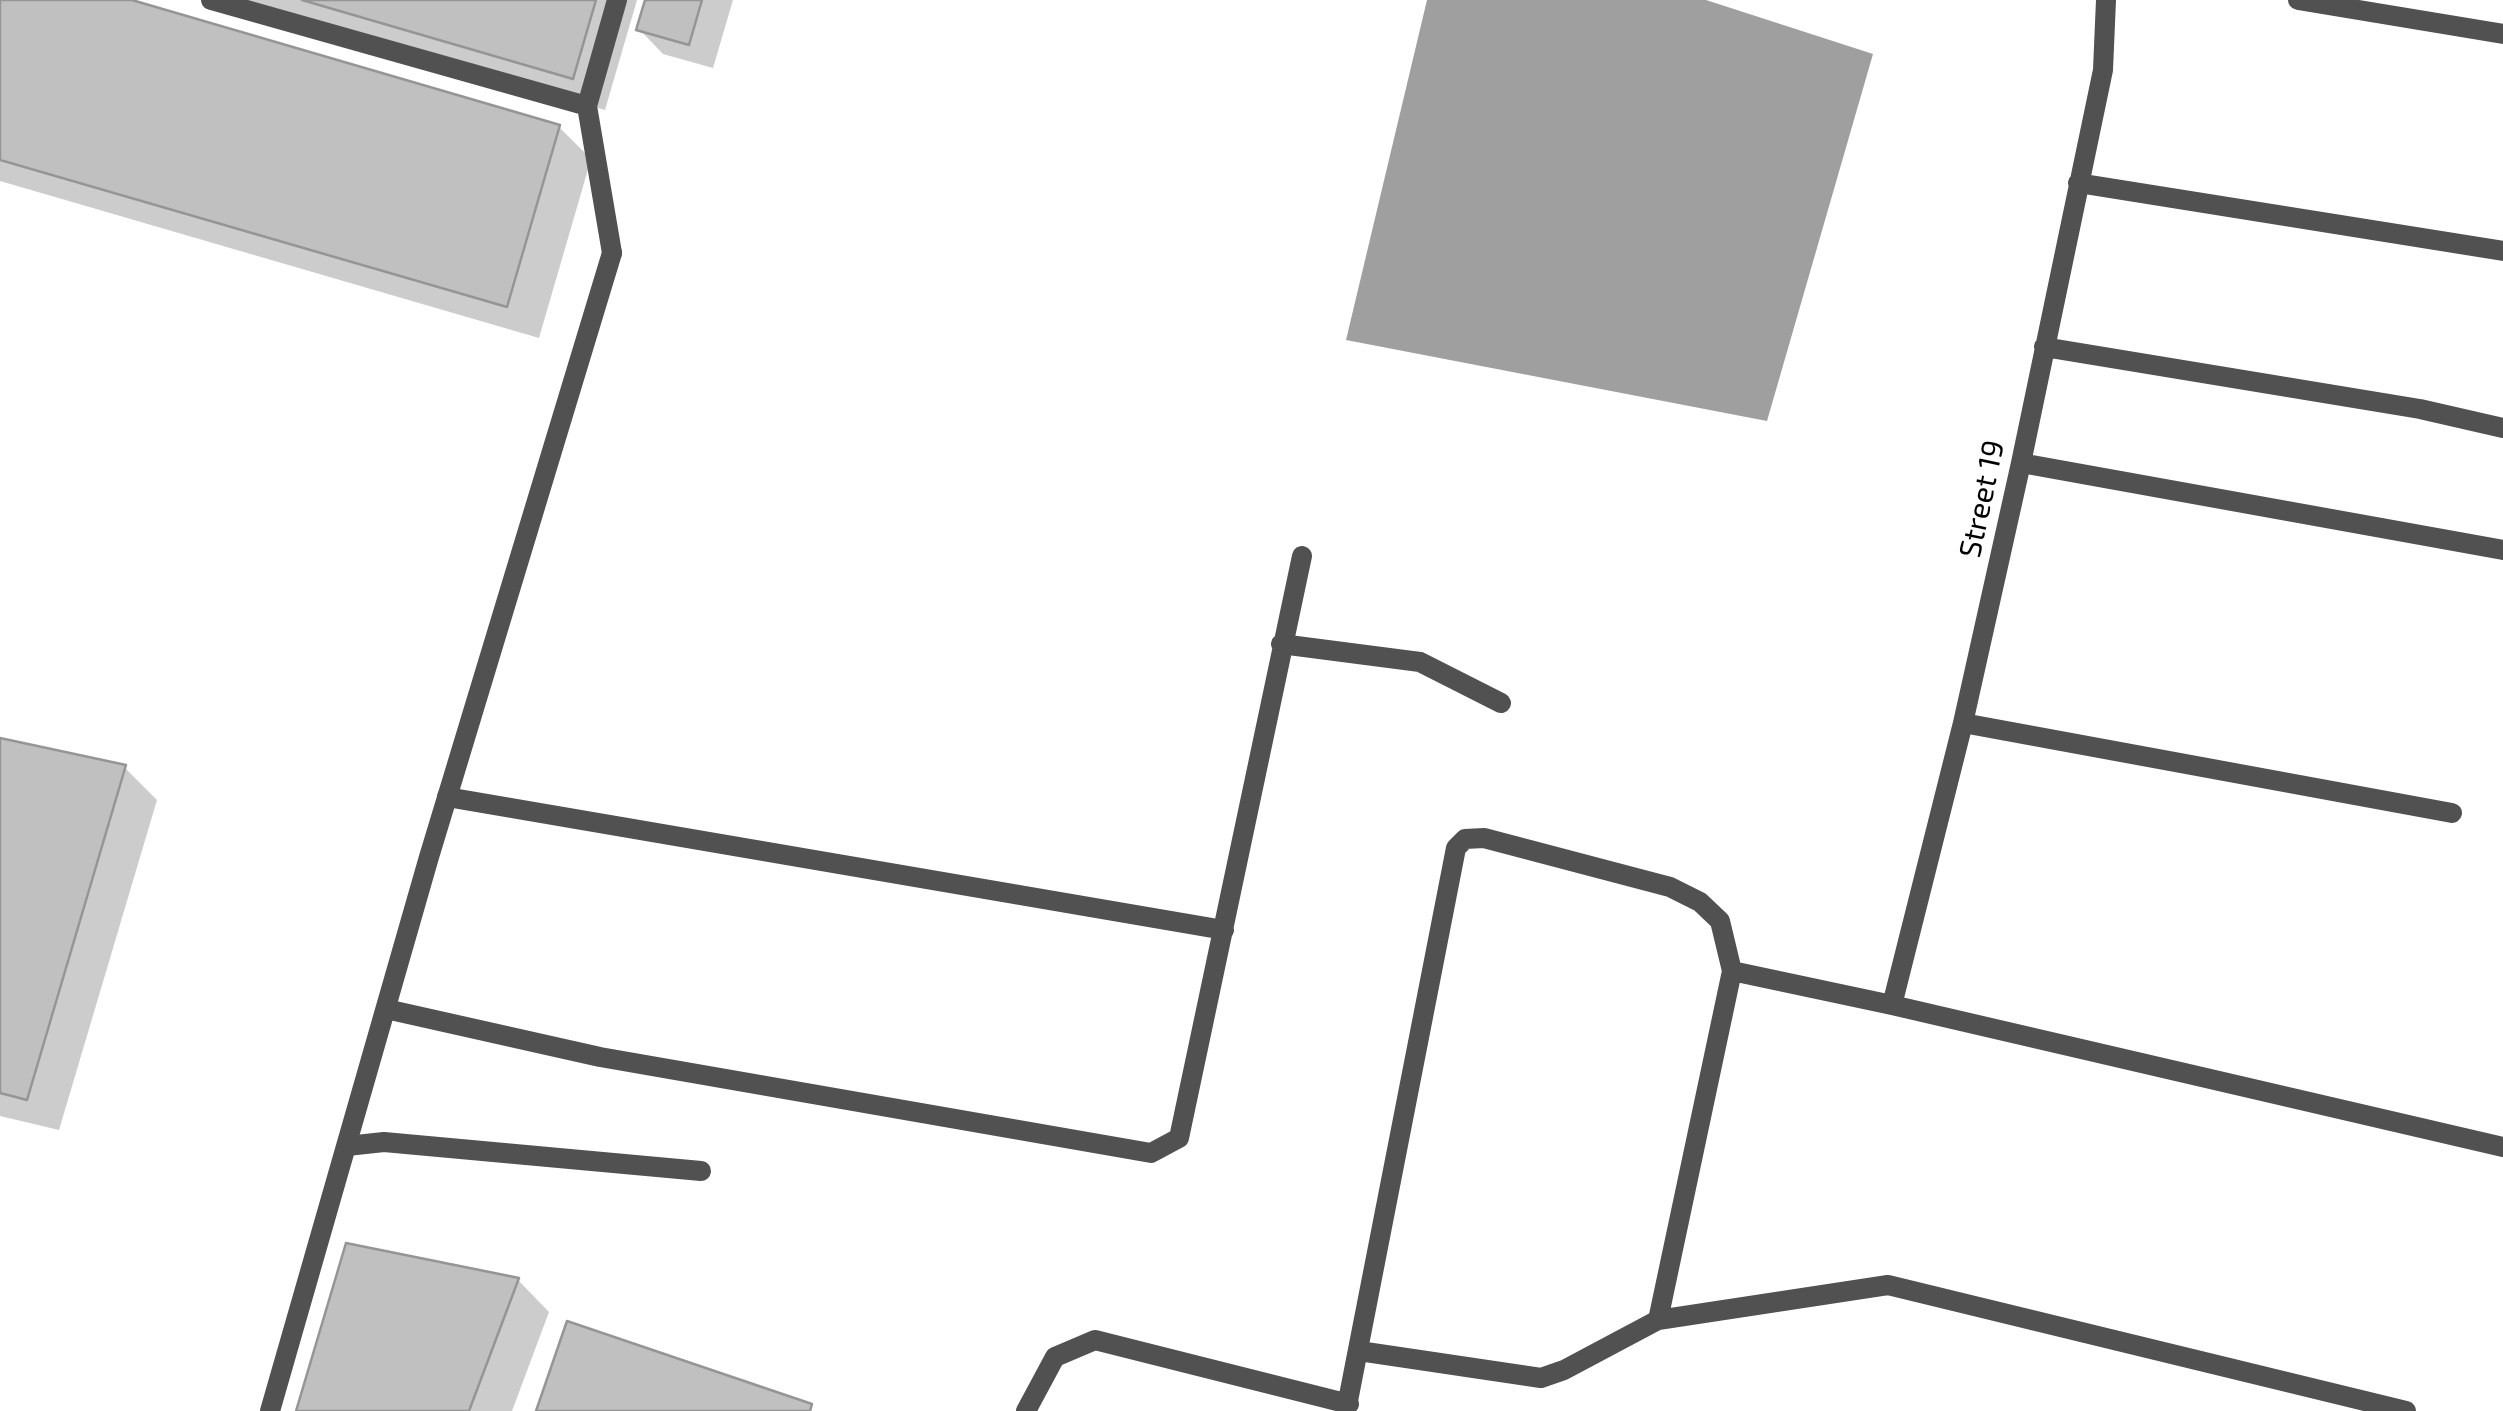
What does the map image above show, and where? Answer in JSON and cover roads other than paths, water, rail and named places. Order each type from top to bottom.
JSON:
[{"type":"street","points":[[211,0],[587,106]]},
{"type":"street","points":[[270,1411],[447,797],[612,253],[587,106],[617,0]]},
{"type":"street","name":"Street 19","points":[[1892,1005],[1963,723],[2021,462],[2102,70],[2106,0]]},
{"type":"street","points":[[2298,0],[2503,34]]},
{"type":"street","points":[[2078,183],[2503,251]]},
{"type":"street","points":[[2044,347],[2420,409],[2503,428]]},
{"type":"street","points":[[2021,462],[2503,550]]},
{"type":"street","points":[[386,1009],[600,1058],[1151,1154],[1179,1138],[1302,556]]},
{"type":"street","points":[[1281,644],[1420,662],[1501,702]]},
{"type":"street","points":[[1963,723],[2452,813]]},
{"type":"street","points":[[447,797],[1224,930]]},
{"type":"street","points":[[1026,1411],[1054,1356],[1096,1340],[1347,1407],[1456,848],[1465,839],[1484,838],[1670,888],[1700,902],[1720,921],[1732,971],[1658,1320]]},
{"type":"street","points":[[1732,971],[2503,1147]]},
{"type":"street","points":[[347,1146],[384,1142],[701,1170]]},
{"type":"street","points":[[1360,1351],[1541,1378],[1564,1370],[1658,1320],[1888,1285],[2406,1411]]}]
